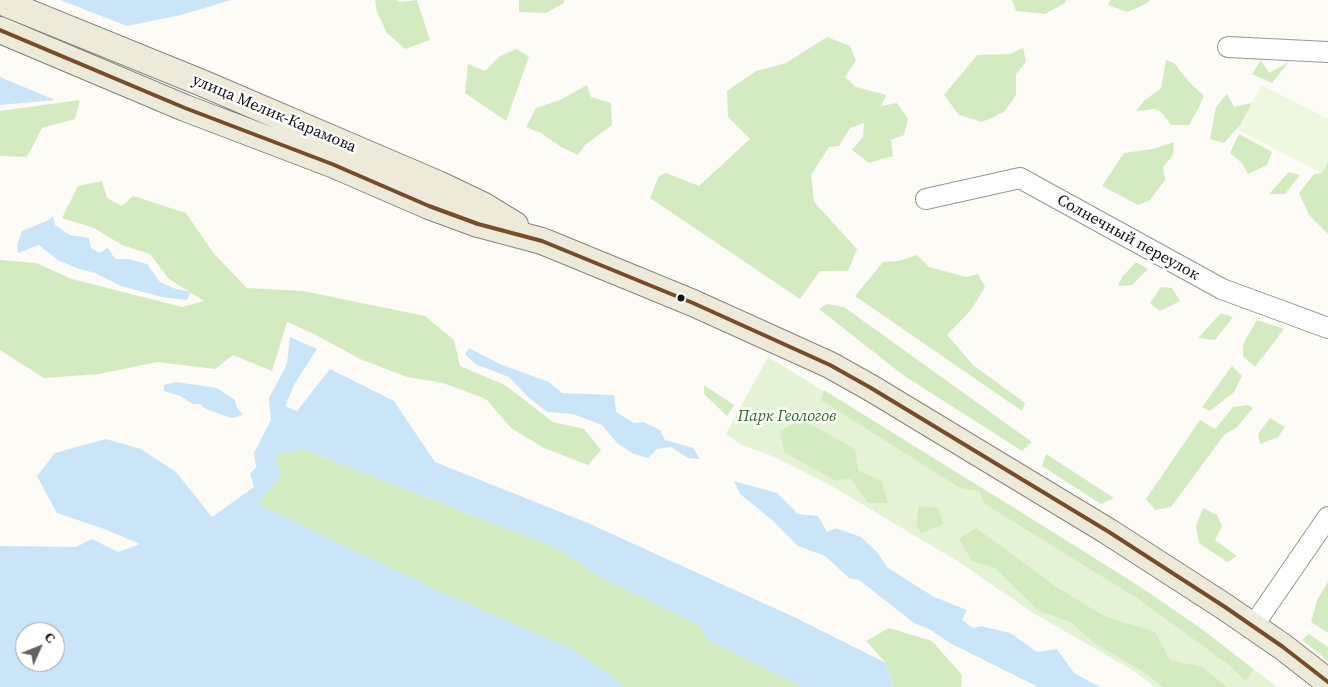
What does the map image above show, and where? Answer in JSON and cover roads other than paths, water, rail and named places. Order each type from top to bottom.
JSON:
[{"type":"main road","name":"улица Мелик-Карамова","points":[[0,1],[202,83],[438,184],[484,206],[542,241]]},
{"type":"main road","name":"улица Мелик-Карамова","points":[[0,30],[185,108],[332,164],[429,206],[478,224],[542,241],[693,303],[830,365],[880,393],[1109,532],[1253,626],[1328,682]]},
{"type":"street","points":[[1228,47],[1328,52]]},
{"type":"street","name":"Солнечный переулок","points":[[926,199],[1020,178],[1222,289],[1328,328]]},
{"type":"street","points":[[1253,626],[1328,517]]},
{"type":"water","points":[[60,0],[231,0],[181,15],[127,26]]},
{"type":"water","points":[[0,77],[55,100],[0,105]]},
{"type":"water","points":[[53,216],[55,225],[70,235],[89,238],[91,248],[99,253],[108,248],[115,259],[128,259],[147,264],[160,282],[176,289],[191,292],[187,300],[162,297],[121,286],[95,273],[79,269],[58,260],[39,245],[18,253],[17,245],[22,231],[47,221]]},
{"type":"water","points":[[290,337],[317,349],[295,383],[285,406],[297,411],[330,369],[394,401],[435,462],[588,523],[796,618],[886,663],[893,687],[803,687],[707,639],[699,625],[604,579],[554,547],[303,449],[275,455],[281,475],[258,504],[434,589],[576,651],[626,687],[0,687],[0,546],[76,547],[92,539],[118,552],[140,544],[57,513],[37,476],[55,453],[106,439],[141,449],[176,472],[212,517],[254,487],[250,474],[256,467],[254,453],[271,420],[269,398],[287,364]]},
{"type":"water","points":[[469,348],[500,364],[549,382],[562,393],[614,395],[616,412],[634,423],[643,422],[660,430],[665,440],[693,448],[700,459],[688,458],[671,447],[657,449],[648,458],[634,454],[618,444],[602,425],[573,414],[547,412],[528,397],[509,377],[475,364],[465,354]]},
{"type":"water","points":[[176,382],[217,388],[235,400],[236,406],[243,415],[231,418],[164,391],[164,385]]},
{"type":"water","points":[[734,481],[777,493],[798,514],[818,516],[827,532],[836,528],[861,537],[876,551],[888,568],[934,597],[967,610],[962,620],[973,628],[981,626],[1010,633],[1037,652],[1057,649],[1074,673],[1100,687],[1038,687],[950,643],[929,629],[914,623],[859,580],[849,578],[825,556],[798,546],[772,520],[740,494]]},
{"type":"park label","name":"Парк Геологов","points":[[787,417]]}]
